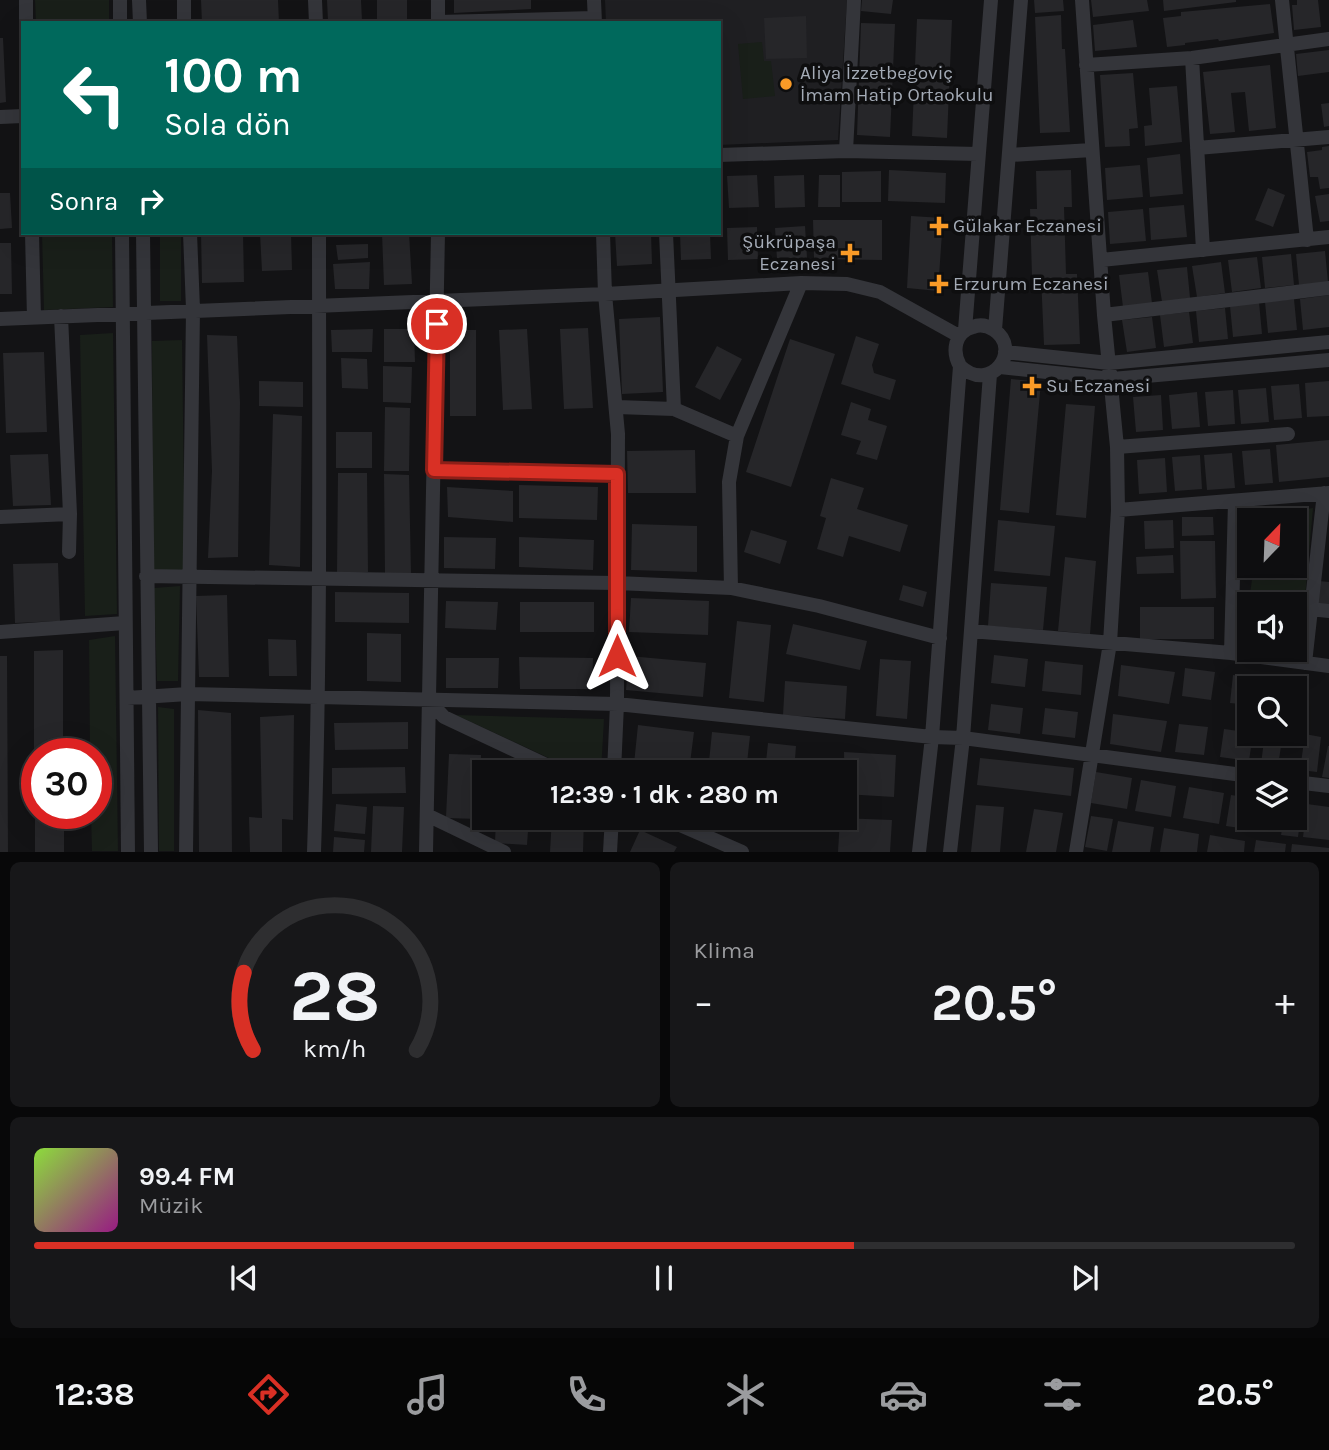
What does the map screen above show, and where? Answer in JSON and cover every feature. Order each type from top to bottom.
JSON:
[{"type":"street","points":[[26,0],[26,21]]},
{"type":"street","points":[[120,0],[120,21]]},
{"type":"street","points":[[139,0],[140,21]]},
{"type":"street","points":[[184,0],[184,21]]},
{"type":"street","points":[[315,0],[316,21]]},
{"type":"street","points":[[438,0],[438,21]]},
{"type":"street","points":[[594,0],[594,21]]},
{"type":"street","points":[[846,151],[854,0]]},
{"type":"street","points":[[919,852],[932,737],[960,366],[955,351],[962,333],[991,0]]},
{"type":"street","points":[[995,330],[1021,0]]},
{"type":"street","points":[[1076,852],[1110,643],[1118,510],[1117,446],[1104,315],[1082,0]]},
{"type":"street","points":[[1282,0],[1307,240]]},
{"type":"street","points":[[1086,65],[1192,58],[1329,39]]},
{"type":"street","points":[[1192,58],[1203,250]]},
{"type":"street","points":[[0,117],[21,116]]},
{"type":"street","points":[[1197,148],[1329,136]]},
{"type":"street","points":[[1010,155],[1092,150]]},
{"type":"street","points":[[721,155],[846,151],[978,154]]},
{"type":"street","points":[[32,235],[34,318]]},
{"type":"street","points":[[122,235],[128,852]]},
{"type":"street","points":[[143,235],[151,852]]},
{"type":"street","points":[[186,852],[193,309],[190,235]]},
{"type":"street","points":[[314,852],[320,578],[318,235]]},
{"type":"street","points":[[426,852],[438,235]]},
{"type":"street","points":[[603,235],[605,294],[617,407],[615,760]]},
{"type":"street","points":[[666,235],[674,409]]},
{"type":"street","points":[[1101,260],[1329,237]]},
{"type":"street","points":[[0,318],[193,309],[318,307],[801,283],[847,284],[880,292],[962,333]]},
{"type":"street","points":[[731,588],[729,482],[737,436],[801,283]]},
{"type":"street","points":[[1104,315],[1329,288]]},
{"type":"street","points":[[61,316],[70,514],[69,552]]},
{"type":"street","points":[[950,852],[963,738],[995,370],[1005,352],[1003,340],[995,330],[980,325],[962,333]]},
{"type":"street","points":[[1005,352],[1109,363],[1329,342]]},
{"type":"street","points":[[960,366],[974,375],[995,370],[1112,379],[1329,360]]},
{"type":"street","points":[[617,407],[674,409],[737,436]]},
{"type":"street","points":[[1117,446],[1288,434]]},
{"type":"street","points":[[434,470],[617,474]]},
{"type":"street","points":[[1118,510],[1326,493],[1305,663]]},
{"type":"street","points":[[1231,653],[1236,502]]},
{"type":"street","points":[[0,517],[70,514]]},
{"type":"street","points":[[146,576],[617,583],[731,588],[819,606],[940,638]]},
{"type":"street","points":[[1310,609],[1329,611]]},
{"type":"street","points":[[0,632],[125,624]]},
{"type":"street","points":[[971,631],[1231,653],[1329,666]]},
{"type":"street","points":[[127,698],[188,694],[617,704],[963,738],[1237,774]]},
{"type":"street","points":[[428,700],[444,717],[535,760]]},
{"type":"street","points":[[1307,783],[1329,786]]},
{"type":"street","points":[[427,814],[504,852]]},
{"type":"street","points":[[610,852],[611,830]]},
{"type":"street","points":[[691,830],[741,852]]},
{"type":"shaded area","points":[[35,0],[109,0],[109,21],[36,21]]},
{"type":"shaded area","name":"Aliya İzzetbegoviç İmam Hatip Ortaokulu","points":[[605,0],[847,0],[838,140],[721,145],[721,21],[606,21]]},
{"type":"shaded area","points":[[762,42],[764,61],[771,61],[775,96],[743,99],[738,44]]},
{"type":"shaded area","points":[[42,235],[112,235],[113,307],[44,310]]},
{"type":"shaded area","points":[[160,235],[181,235],[181,301],[160,301]]},
{"type":"shaded area","points":[[113,333],[117,614],[85,616],[80,335]]},
{"type":"shaded area","points":[[182,340],[185,570],[153,570],[152,341]]},
{"type":"shaded area","points":[[1313,508],[1307,575],[1307,509]]},
{"type":"shaded area","points":[[1252,578],[1307,578],[1305,592],[1250,592]]},
{"type":"shaded area","points":[[180,586],[178,681],[157,681],[154,588]]},
{"type":"shaded area","points":[[115,636],[118,851],[92,851],[91,829],[112,829],[112,738],[90,738],[89,640]]},
{"type":"shaded area","points":[[158,707],[174,709],[174,851],[159,851]]},
{"type":"shaded area","points":[[456,715],[604,719],[602,760],[553,760]]},
{"type":"building","points":[[201,0],[278,0],[279,21],[202,21]]},
{"type":"building","points":[[327,0],[361,0],[362,21],[328,21]]},
{"type":"building","points":[[377,0],[407,0],[407,21],[377,21]]},
{"type":"building","points":[[454,0],[531,0],[531,9],[454,13]]},
{"type":"building","points":[[862,0],[893,0],[891,14],[861,11]]},
{"type":"building","points":[[1034,0],[1063,0],[1064,11],[1035,13]]},
{"type":"building","points":[[1091,0],[1147,0],[1149,11],[1093,17]]},
{"type":"building","points":[[1163,0],[1236,0],[1236,2],[1164,11]]},
{"type":"building","points":[[1297,0],[1318,0],[1321,27],[1294,30],[1292,5],[1297,5]]},
{"type":"building","points":[[1270,4],[1274,33],[1167,47],[1163,18],[1181,16],[1181,12]]},
{"type":"building","points":[[1061,15],[1070,132],[1040,133],[1035,17]]},
{"type":"building","points":[[806,16],[807,58],[766,59],[764,18]]},
{"type":"building","points":[[917,19],[952,20],[947,138],[912,136]]},
{"type":"building","points":[[1133,20],[1137,47],[1095,51],[1093,25]]},
{"type":"building","points":[[861,23],[895,24],[890,137],[857,135]]},
{"type":"building","points":[[0,38],[3,38],[6,102],[0,103]]},
{"type":"building","points":[[1329,50],[1329,72],[1298,76],[1296,54]]},
{"type":"building","points":[[1270,65],[1276,128],[1249,131],[1245,92],[1231,93],[1235,132],[1210,134],[1203,72]]},
{"type":"building","points":[[1133,73],[1138,128],[1129,129],[1130,146],[1105,147],[1100,75]]},
{"type":"building","points":[[1177,86],[1182,142],[1145,146],[1144,126],[1152,125],[1149,88]]},
{"type":"building","points":[[1329,103],[1329,126],[1324,127],[1321,104]]},
{"type":"building","points":[[1329,146],[1329,188],[1320,189],[1318,177],[1310,177],[1307,152]]},
{"type":"building","points":[[1180,154],[1183,194],[1150,197],[1147,158]]},
{"type":"building","points":[[1140,165],[1143,197],[1107,200],[1105,168]]},
{"type":"building","points":[[889,170],[946,173],[945,203],[888,201]]},
{"type":"building","points":[[1071,170],[1072,207],[1064,207],[1066,274],[1077,274],[1080,344],[1044,345],[1041,276],[1032,276],[1030,209],[1037,209],[1036,171]]},
{"type":"building","points":[[881,171],[881,202],[842,202],[842,172]]},
{"type":"building","points":[[757,175],[759,207],[729,208],[727,176]]},
{"type":"building","points":[[804,175],[805,207],[775,208],[774,176]]},
{"type":"building","points":[[819,175],[840,175],[840,207],[818,207]]},
{"type":"building","points":[[1268,188],[1285,195],[1273,227],[1255,220]]},
{"type":"building","points":[[0,193],[10,193],[12,228],[0,229]]},
{"type":"building","points":[[1329,194],[1329,221],[1320,222],[1315,196]]},
{"type":"building","points":[[1184,205],[1187,237],[1151,240],[1149,208]]},
{"type":"building","points":[[1143,209],[1146,241],[1110,244],[1108,212]]},
{"type":"building","points":[[911,216],[943,218],[938,291],[907,288]]},
{"type":"building","points":[[813,220],[882,220],[882,260],[814,259]]},
{"type":"building","points":[[805,226],[807,258],[777,259],[775,228]]},
{"type":"building","points":[[757,227],[758,259],[728,260],[727,228]]},
{"type":"building","points":[[201,235],[243,235],[244,282],[202,283]]},
{"type":"building","points":[[260,235],[291,235],[292,270],[262,271]]},
{"type":"building","points":[[382,235],[409,235],[412,284],[384,285]]},
{"type":"building","points":[[615,235],[651,235],[652,264],[617,266]]},
{"type":"building","points":[[680,235],[710,235],[711,259],[681,260]]},
{"type":"building","points":[[0,243],[11,243],[12,294],[0,294]]},
{"type":"building","points":[[368,244],[368,258],[338,260],[336,245]]},
{"type":"building","points":[[1325,251],[1328,282],[1299,285],[1296,254]]},
{"type":"building","points":[[1291,254],[1294,285],[1265,288],[1262,257]]},
{"type":"building","points":[[1257,257],[1261,288],[1232,292],[1228,260]]},
{"type":"building","points":[[370,262],[369,289],[335,289],[333,264]]},
{"type":"building","points":[[1221,262],[1225,293],[1197,297],[1192,266]]},
{"type":"building","points":[[1187,267],[1190,298],[1162,302],[1157,270]]},
{"type":"building","points":[[1148,272],[1152,303],[1123,307],[1119,275]]},
{"type":"building","points":[[1329,295],[1329,327],[1303,330],[1300,299]]},
{"type":"building","points":[[1294,299],[1297,330],[1268,333],[1265,302]]},
{"type":"building","points":[[1259,302],[1262,334],[1233,337],[1230,306]]},
{"type":"building","points":[[1225,308],[1228,339],[1199,342],[1196,311]]},
{"type":"building","points":[[1189,312],[1193,343],[1164,347],[1160,315]]},
{"type":"building","points":[[660,317],[663,392],[622,394],[619,319]]},
{"type":"building","points":[[1152,317],[1156,348],[1127,352],[1122,320]]},
{"type":"building","points":[[588,328],[593,408],[564,409],[560,329]]},
{"type":"building","points":[[373,329],[372,352],[332,352],[331,330]]},
{"type":"building","points":[[384,329],[414,329],[415,362],[384,362]]},
{"type":"building","points":[[527,329],[532,409],[503,410],[499,330]]},
{"type":"building","points":[[450,330],[476,330],[476,416],[450,416]]},
{"type":"building","points":[[207,335],[237,336],[240,403],[238,557],[208,558],[212,471]]},
{"type":"building","points":[[856,336],[879,344],[872,365],[874,373],[896,380],[890,400],[841,384]]},
{"type":"building","points":[[790,339],[835,354],[791,487],[746,472]]},
{"type":"building","points":[[717,346],[742,359],[720,400],[695,387]]},
{"type":"building","points":[[44,352],[47,432],[6,433],[3,353]]},
{"type":"building","points":[[341,358],[367,359],[368,389],[342,388]]},
{"type":"building","points":[[383,366],[412,367],[411,403],[383,402]]},
{"type":"building","points":[[1011,379],[1041,382],[1029,513],[1000,510]]},
{"type":"building","points":[[259,381],[303,382],[303,407],[259,406]]},
{"type":"building","points":[[1329,381],[1329,416],[1307,417],[1305,383]]},
{"type":"building","points":[[1299,384],[1302,418],[1274,420],[1271,386]]},
{"type":"building","points":[[1266,388],[1269,422],[1241,424],[1238,390]]},
{"type":"building","points":[[1233,390],[1235,424],[1208,426],[1205,392]]},
{"type":"building","points":[[1197,392],[1200,427],[1172,429],[1169,395]]},
{"type":"building","points":[[1161,395],[1163,430],[1136,432],[1133,397]]},
{"type":"building","points":[[851,402],[871,409],[868,420],[887,426],[877,460],[856,454],[861,441],[841,435]]},
{"type":"building","points":[[1066,404],[1095,406],[1086,518],[1056,515]]},
{"type":"building","points":[[385,407],[410,408],[409,471],[384,471]]},
{"type":"building","points":[[273,414],[302,416],[300,567],[269,565]]},
{"type":"building","points":[[336,432],[372,432],[372,468],[336,468]]},
{"type":"building","points":[[1329,440],[1329,477],[1279,482],[1276,445]]},
{"type":"building","points":[[1270,449],[1273,483],[1245,485],[1242,451]]},
{"type":"building","points":[[695,450],[696,493],[628,493],[627,451]]},
{"type":"building","points":[[1232,453],[1235,488],[1207,490],[1204,455]]},
{"type":"building","points":[[48,454],[51,505],[13,506],[10,455]]},
{"type":"building","points":[[1200,455],[1202,489],[1175,491],[1172,457]]},
{"type":"building","points":[[1165,458],[1167,492],[1139,494],[1137,460]]},
{"type":"building","points":[[338,473],[367,473],[368,572],[337,573]]},
{"type":"building","points":[[384,474],[409,475],[411,574],[385,574]]},
{"type":"building","points":[[831,478],[864,488],[857,509],[908,525],[900,552],[849,536],[843,557],[817,549],[826,518],[820,516]]},
{"type":"building","points":[[519,485],[598,487],[597,520],[519,518]]},
{"type":"building","points":[[447,487],[513,491],[513,522],[448,517]]},
{"type":"building","points":[[1182,517],[1213,517],[1214,535],[1182,536]]},
{"type":"building","points":[[998,520],[1055,526],[1050,576],[994,571]]},
{"type":"building","points":[[1173,520],[1174,548],[1145,549],[1144,521]]},
{"type":"building","points":[[632,524],[697,526],[697,572],[631,570]]},
{"type":"building","points":[[751,530],[787,541],[780,564],[744,552]]},
{"type":"building","points":[[444,537],[496,538],[495,569],[444,568]]},
{"type":"building","points":[[519,537],[594,540],[593,570],[519,567]]},
{"type":"building","points":[[1180,541],[1215,541],[1216,598],[1181,599]]},
{"type":"building","points":[[1173,555],[1174,573],[1137,574],[1136,557]]},
{"type":"building","points":[[1065,557],[1096,561],[1090,634],[1058,631]]},
{"type":"building","points":[[58,563],[60,621],[15,623],[13,564]]},
{"type":"building","points":[[1319,581],[1329,582],[1329,607],[1315,606]]},
{"type":"building","points":[[991,583],[1047,587],[1043,630],[988,626]]},
{"type":"building","points":[[903,585],[927,592],[923,607],[899,600]]},
{"type":"building","points":[[335,592],[409,593],[409,623],[335,622]]},
{"type":"building","points":[[227,595],[229,677],[199,677],[196,596]]},
{"type":"building","points":[[631,598],[709,601],[708,635],[629,632]]},
{"type":"building","points":[[446,601],[498,602],[496,630],[445,628]]},
{"type":"building","points":[[520,602],[594,602],[594,632],[520,632]]},
{"type":"building","points":[[1140,607],[1214,607],[1214,639],[1140,639]]},
{"type":"building","points":[[737,621],[771,625],[764,702],[729,698]]},
{"type":"building","points":[[793,624],[867,641],[860,670],[786,654]]},
{"type":"building","points":[[367,633],[401,634],[401,682],[367,681]]},
{"type":"building","points":[[268,639],[296,640],[297,676],[269,676]]},
{"type":"building","points":[[63,650],[63,738],[34,738],[34,651]]},
{"type":"building","points":[[994,655],[1028,659],[1025,687],[991,683]]},
{"type":"building","points":[[0,656],[7,656],[8,852],[0,852]]},
{"type":"building","points":[[629,656],[706,663],[703,697],[626,690]]},
{"type":"building","points":[[519,657],[593,658],[592,689],[520,689]]},
{"type":"building","points":[[446,658],[499,658],[498,688],[446,688]]},
{"type":"building","points":[[880,659],[911,661],[907,719],[876,716]]},
{"type":"building","points":[[1045,661],[1083,665],[1081,695],[1042,691]]},
{"type":"building","points":[[1121,665],[1175,672],[1169,704],[1118,696]]},
{"type":"building","points":[[1185,668],[1215,672],[1211,700],[1182,696]]},
{"type":"building","points":[[1233,675],[1240,676],[1237,676],[1237,704],[1230,703]]},
{"type":"building","points":[[785,681],[847,686],[845,719],[783,715]]},
{"type":"building","points":[[991,704],[1023,708],[1020,734],[988,730]]},
{"type":"building","points":[[1045,708],[1078,712],[1075,738],[1042,734]]},
{"type":"building","points":[[198,710],[231,713],[232,852],[199,852]]},
{"type":"building","points":[[1113,714],[1167,721],[1161,752],[1110,744]]},
{"type":"building","points":[[294,715],[293,820],[282,819],[282,852],[250,852],[249,817],[262,818],[260,717]]},
{"type":"building","points":[[408,722],[408,749],[335,750],[334,723]]},
{"type":"building","points":[[1179,724],[1208,727],[1204,755],[1175,752]]},
{"type":"building","points":[[638,725],[694,732],[690,760],[634,760]]},
{"type":"building","points":[[1224,729],[1237,731],[1237,746],[1251,746],[1249,760],[1220,757]]},
{"type":"building","points":[[712,732],[750,736],[747,760],[709,760]]},
{"type":"building","points":[[1307,734],[1321,737],[1317,772],[1307,771],[1307,760],[1301,760],[1303,746],[1307,746]]},
{"type":"building","points":[[768,743],[796,746],[795,760],[766,760]]},
{"type":"building","points":[[1263,746],[1281,746],[1279,760],[1262,760]]},
{"type":"building","points":[[1329,746],[1329,778],[1322,777]]},
{"type":"building","points":[[844,752],[896,755],[894,797],[857,795],[857,760],[844,760]]},
{"type":"building","points":[[449,754],[481,755],[481,760],[472,760],[472,819],[446,818]]},
{"type":"building","points":[[980,758],[1074,768],[1071,796],[977,785]]},
{"type":"building","points":[[405,767],[406,793],[332,794],[332,768]]},
{"type":"building","points":[[1096,772],[1132,778],[1127,809],[1091,803]]},
{"type":"building","points":[[1141,780],[1176,786],[1171,817],[1135,811]]},
{"type":"building","points":[[1189,787],[1224,793],[1219,824],[1183,818]]},
{"type":"building","points":[[1231,795],[1237,796],[1237,828],[1226,826]]},
{"type":"building","points":[[336,804],[367,807],[365,834],[334,831]]},
{"type":"building","points":[[1307,804],[1329,807],[1329,840],[1303,837],[1304,830],[1307,830]]},
{"type":"building","points":[[976,805],[1004,807],[1000,852],[971,852]]},
{"type":"building","points":[[373,806],[404,807],[402,852],[371,852]]},
{"type":"building","points":[[1034,809],[1063,813],[1056,852],[1026,852]]},
{"type":"building","points":[[1091,816],[1113,819],[1107,851],[1085,847]]},
{"type":"building","points":[[857,819],[892,820],[890,852],[838,852],[839,830],[857,830]]},
{"type":"building","points":[[1118,821],[1154,827],[1150,852],[1112,852]]},
{"type":"building","points":[[1164,828],[1199,834],[1197,852],[1160,852]]},
{"type":"building","points":[[35,829],[64,829],[64,852],[35,852]]},
{"type":"building","points":[[496,830],[528,830],[527,845],[495,843]]},
{"type":"building","points":[[551,830],[584,830],[583,852],[550,852]]},
{"type":"building","points":[[640,830],[677,847],[674,852],[630,852]]},
{"type":"building","points":[[1282,830],[1299,830],[1298,837],[1281,835]]},
{"type":"building","points":[[1210,835],[1245,841],[1244,852],[1207,852]]},
{"type":"building","points":[[334,837],[365,840],[364,852],[333,852]]},
{"type":"building","points":[[1256,840],[1286,844],[1285,852],[1254,852]]},
{"type":"building","points":[[1292,844],[1329,848],[1329,852],[1291,852]]},
{"type":"place","name":"Aliya İzzetbegoviç İmam Hatip Ortaokulu","points":[[786,84]]},
{"type":"place","name":"Gülakar Eczanesi","points":[[939,226]]},
{"type":"place","name":"Şükrüpaşa Eczanesi","points":[[850,253]]},
{"type":"place","name":"Erzurum Eczanesi","points":[[939,284]]},
{"type":"place","name":"Su Eczanesi","points":[[1032,386]]},
{"type":"route","points":[[437,324],[434,470],[617,474],[617,656]]}]
